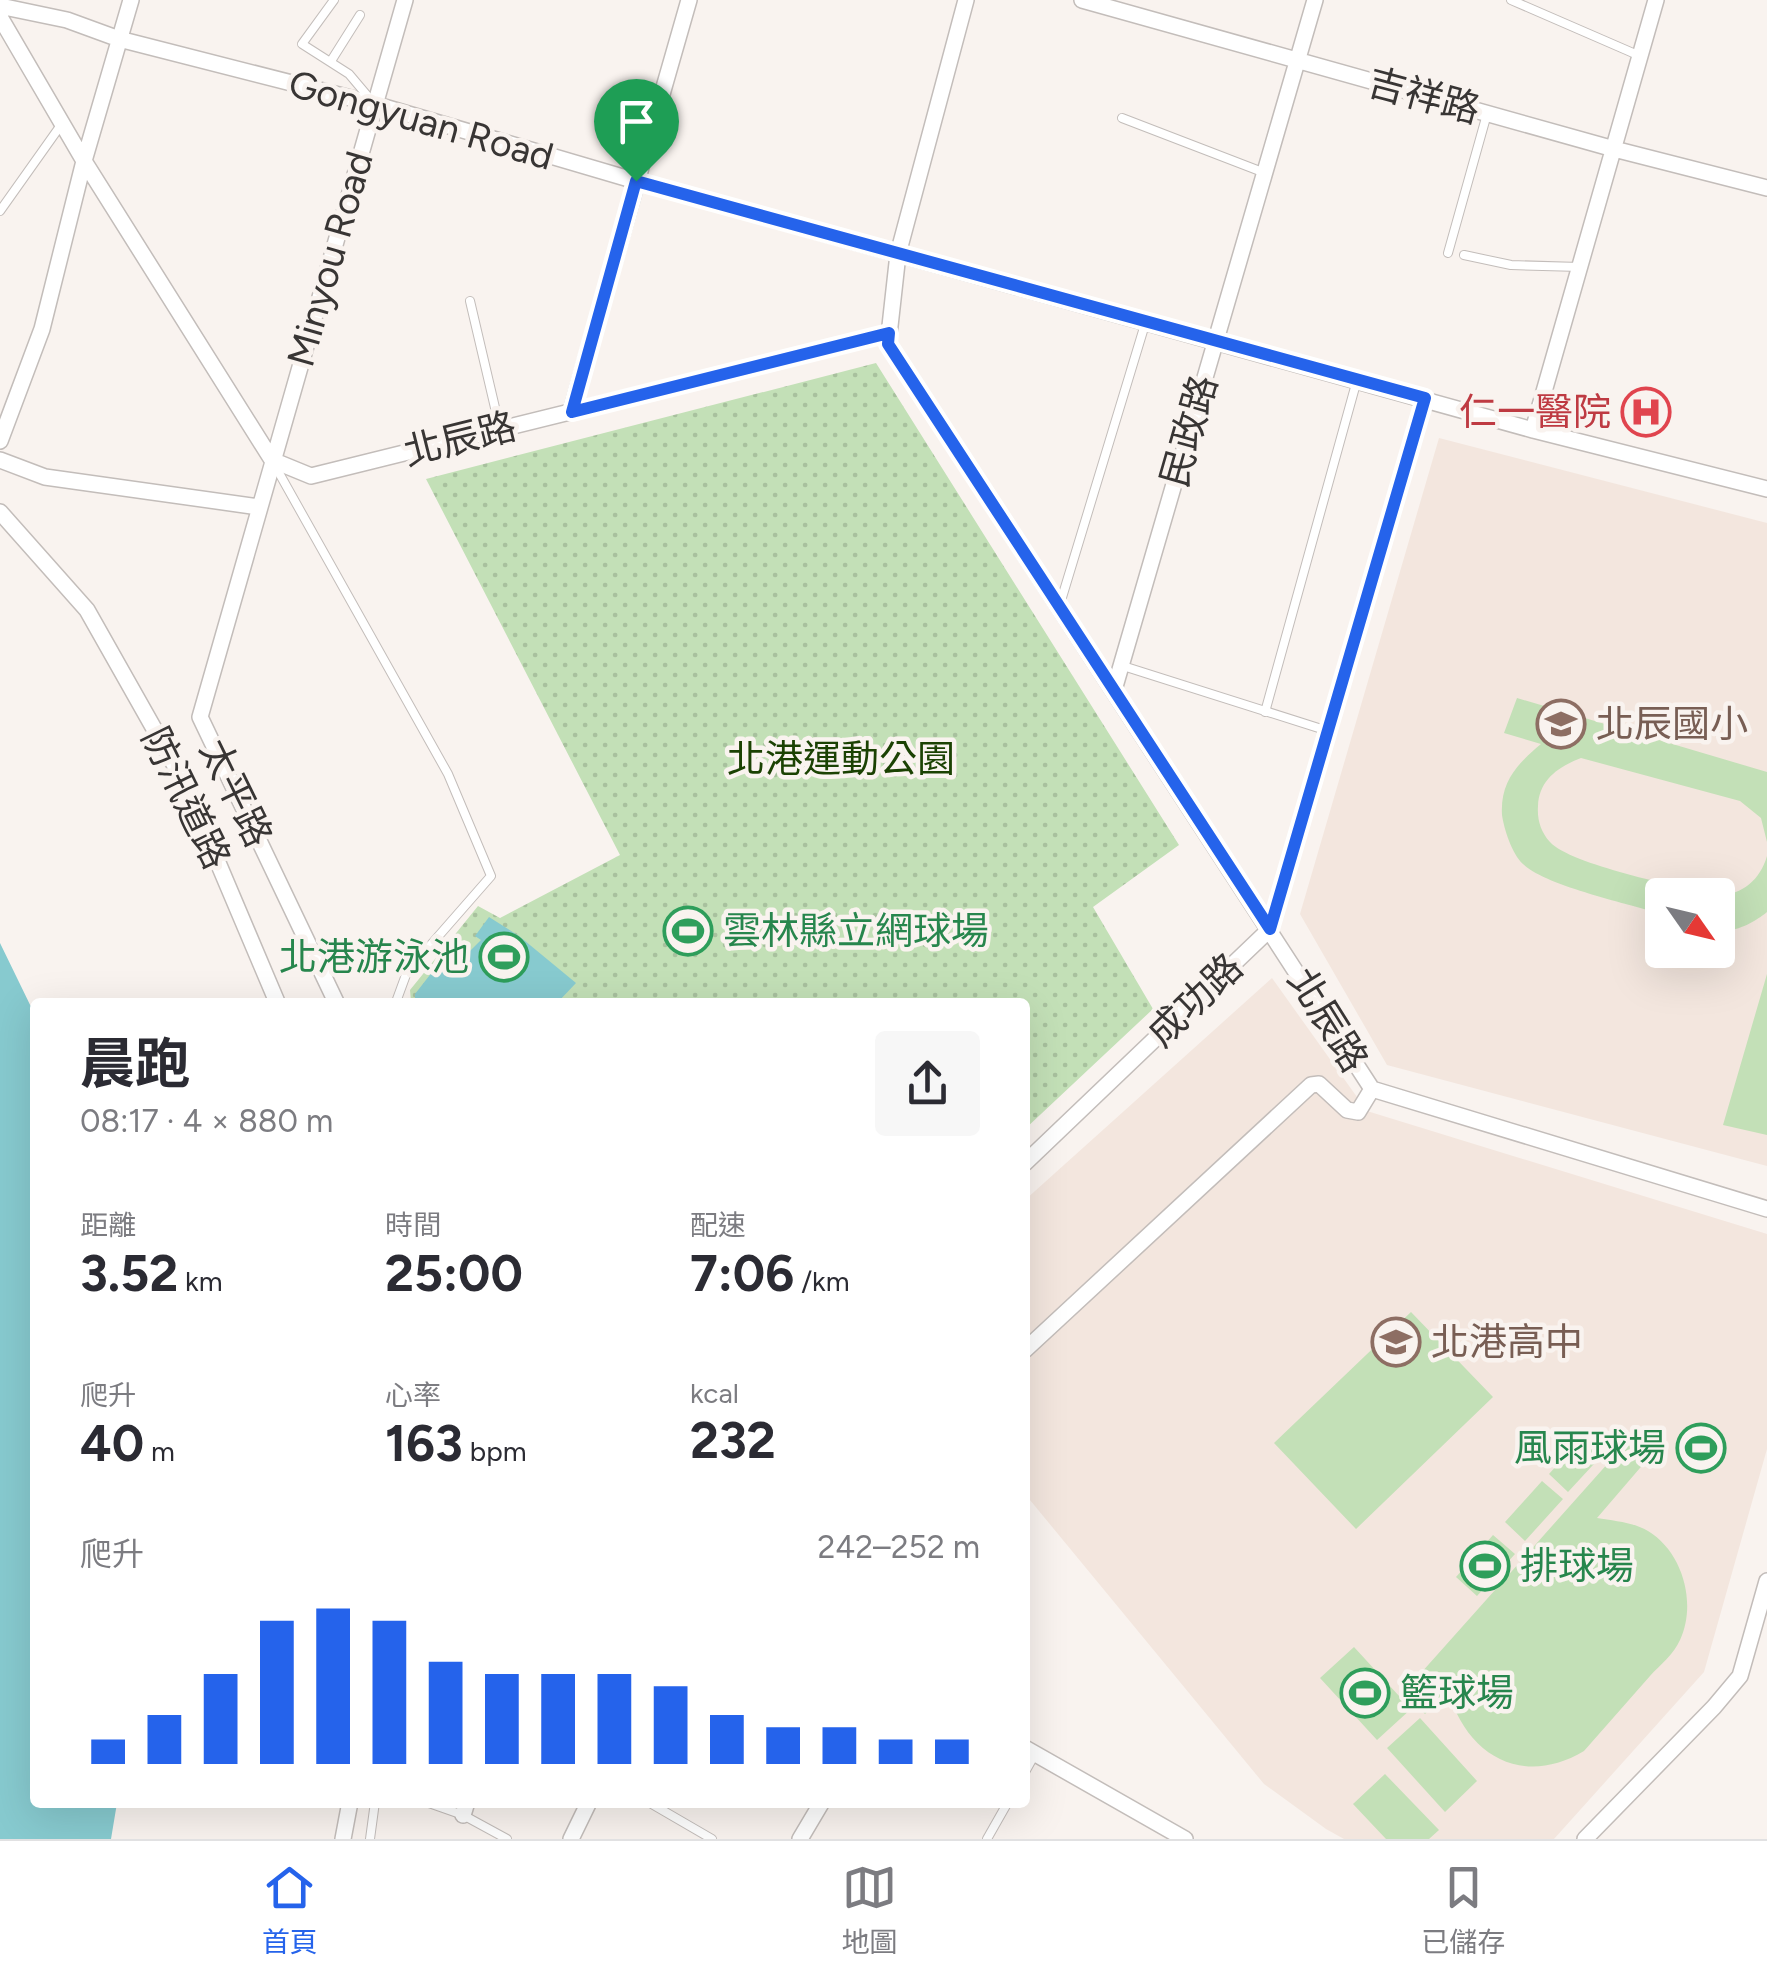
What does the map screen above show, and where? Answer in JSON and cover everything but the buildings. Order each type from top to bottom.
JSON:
[{"type":"street","points":[[0,441],[42,329],[84,161],[131,0]]},
{"type":"street","name":"Minyou Road","points":[[272,460],[405,0]]},
{"type":"street","points":[[572,412],[690,0]]},
{"type":"street","points":[[889,333],[898,254],[966,0]]},
{"type":"street","name":"吉祥路","points":[[1082,0],[1767,188]]},
{"type":"street","name":"民政路","points":[[1114,690],[1315,0]]},
{"type":"street","points":[[1533,430],[1656,0]]},
{"type":"street","name":"Gongyuan Road","points":[[0,6],[67,20],[120,40],[374,104],[636,181],[1533,430],[1767,489]]},
{"type":"street","points":[[0,17],[84,161],[272,460]]},
{"type":"street","name":"北辰路","points":[[272,460],[311,476],[889,333],[888,344],[1372,1090],[1767,1208]]},
{"type":"street","name":"成功路","points":[[1030,1158],[1270,929],[1425,398]]},
{"type":"street","points":[[0,460],[45,477],[259,507]]},
{"type":"street","name":"太平路","points":[[272,460],[200,716],[334,998]]},
{"type":"street","name":"防汛道路","points":[[0,512],[88,610],[182,780],[275,998]]},
{"type":"street","points":[[1030,1345],[1310,1085],[1318,1084],[1348,1110],[1358,1112],[1372,1090]]},
{"type":"street","points":[[1585,1839],[1740,1676],[1764,1605],[1767,1580]]},
{"type":"street","points":[[1030,1751],[1185,1839]]},
{"type":"street","points":[[344,1839],[349,1808]]},
{"type":"street","points":[[571,1839],[586,1808]]},
{"type":"street","points":[[805,1837],[819,1808]]},
{"type":"lane","points":[[334,0],[302,44],[349,74],[374,104]]},
{"type":"lane","points":[[1511,0],[1640,56]]},
{"type":"lane","points":[[332,61],[360,15]]},
{"type":"lane","points":[[1448,253],[1487,114]]},
{"type":"lane","points":[[1122,118],[1265,173]]},
{"type":"lane","points":[[0,211],[63,122]]},
{"type":"lane","points":[[1464,255],[1510,265],[1580,267]]},
{"type":"lane","points":[[470,301],[500,429]]},
{"type":"lane","points":[[1059,606],[1146,322]]},
{"type":"lane","points":[[1265,712],[1357,380]]},
{"type":"lane","points":[[272,460],[448,774],[491,876],[407,972],[397,998]]},
{"type":"lane","points":[[1123,666],[1328,731]]},
{"type":"lane","points":[[370,1839],[374,1808]]},
{"type":"lane","points":[[465,1808],[507,1839]]},
{"type":"lane","points":[[659,1808],[712,1839]]},
{"type":"lane","points":[[986,1839],[1004,1808]]},
{"type":"shaded area","name":"北辰國小","points":[[1439,438],[1767,523],[1767,1166],[1387,1065],[1300,914]]},
{"type":"shaded area","name":"北港高中","points":[[1272,978],[1367,1111],[1767,1234],[1767,1449],[1704,1672],[1554,1839],[1344,1839],[1326,1829],[1264,1784],[1030,1500],[1030,1196]]},
{"type":"green space","name":"北港運動公園","points":[[876,363],[1179,845],[1093,907],[1153,1009],[1030,1124],[1030,998],[411,998],[410,990],[478,906],[500,918],[620,855],[426,479]]},
{"type":"green space","points":[[1517,698],[1767,772],[1767,842],[1761,818],[1740,801],[1581,758],[1558,770],[1542,789],[1538,816],[1542,830],[1550,842],[1579,859],[1645,878],[1645,909],[1550,880],[1523,864],[1515,854],[1502,815],[1507,783],[1541,744],[1504,733]]},
{"type":"green space","points":[[1767,856],[1767,912],[1735,929],[1735,892],[1760,872]]},
{"type":"green space","points":[[1767,974],[1767,1135],[1723,1125]]},
{"type":"green space","points":[[1411,1312],[1493,1397],[1356,1529],[1274,1443]]},
{"type":"green space","name":"排球場","points":[[1585,1434],[1605,1452],[1568,1492],[1549,1474]]},
{"type":"green space","points":[[1626,1443],[1646,1461],[1597,1518],[1642,1528],[1670,1552],[1687,1595],[1680,1640],[1671,1655],[1584,1751],[1561,1762],[1539,1766],[1500,1759],[1468,1732],[1448,1690],[1425,1714],[1404,1692]]},
{"type":"green space","name":"排球場","points":[[1542,1481],[1563,1499],[1525,1541],[1505,1522]]},
{"type":"green space","name":"排球場","points":[[1493,1535],[1515,1554],[1477,1596],[1456,1577]]},
{"type":"green space","name":"籃球場","points":[[1354,1647],[1411,1709],[1377,1740],[1320,1678]]},
{"type":"green space","name":"籃球場","points":[[1420,1718],[1477,1781],[1445,1812],[1387,1748]]},
{"type":"green space","name":"籃球場","points":[[1385,1774],[1439,1830],[1429,1839],[1386,1839],[1353,1804]]},
{"type":"water","name":"北港游泳池","points":[[489,917],[576,983],[562,998],[415,998],[447,953],[460,961],[481,940],[475,936]]},
{"type":"water","points":[[0,943],[30,1005],[30,1808],[116,1808],[111,1839],[0,1839]]},
{"type":"place","name":"仁一醫院","points":[[1646,412]]},
{"type":"place","name":"北辰國小","points":[[1561,724]]},
{"type":"place","name":"雲林縣立網球場","points":[[688,931]]},
{"type":"place","name":"北港游泳池","points":[[504,957]]},
{"type":"place","name":"北港高中","points":[[1396,1342]]},
{"type":"place","name":"風雨球場","points":[[1701,1448]]},
{"type":"place","name":"排球場","points":[[1485,1566]]},
{"type":"place","name":"籃球場","points":[[1365,1693]]},
{"type":"route","points":[[636,181],[1425,398],[1270,929],[888,344],[889,333],[572,412],[636,181]]}]
